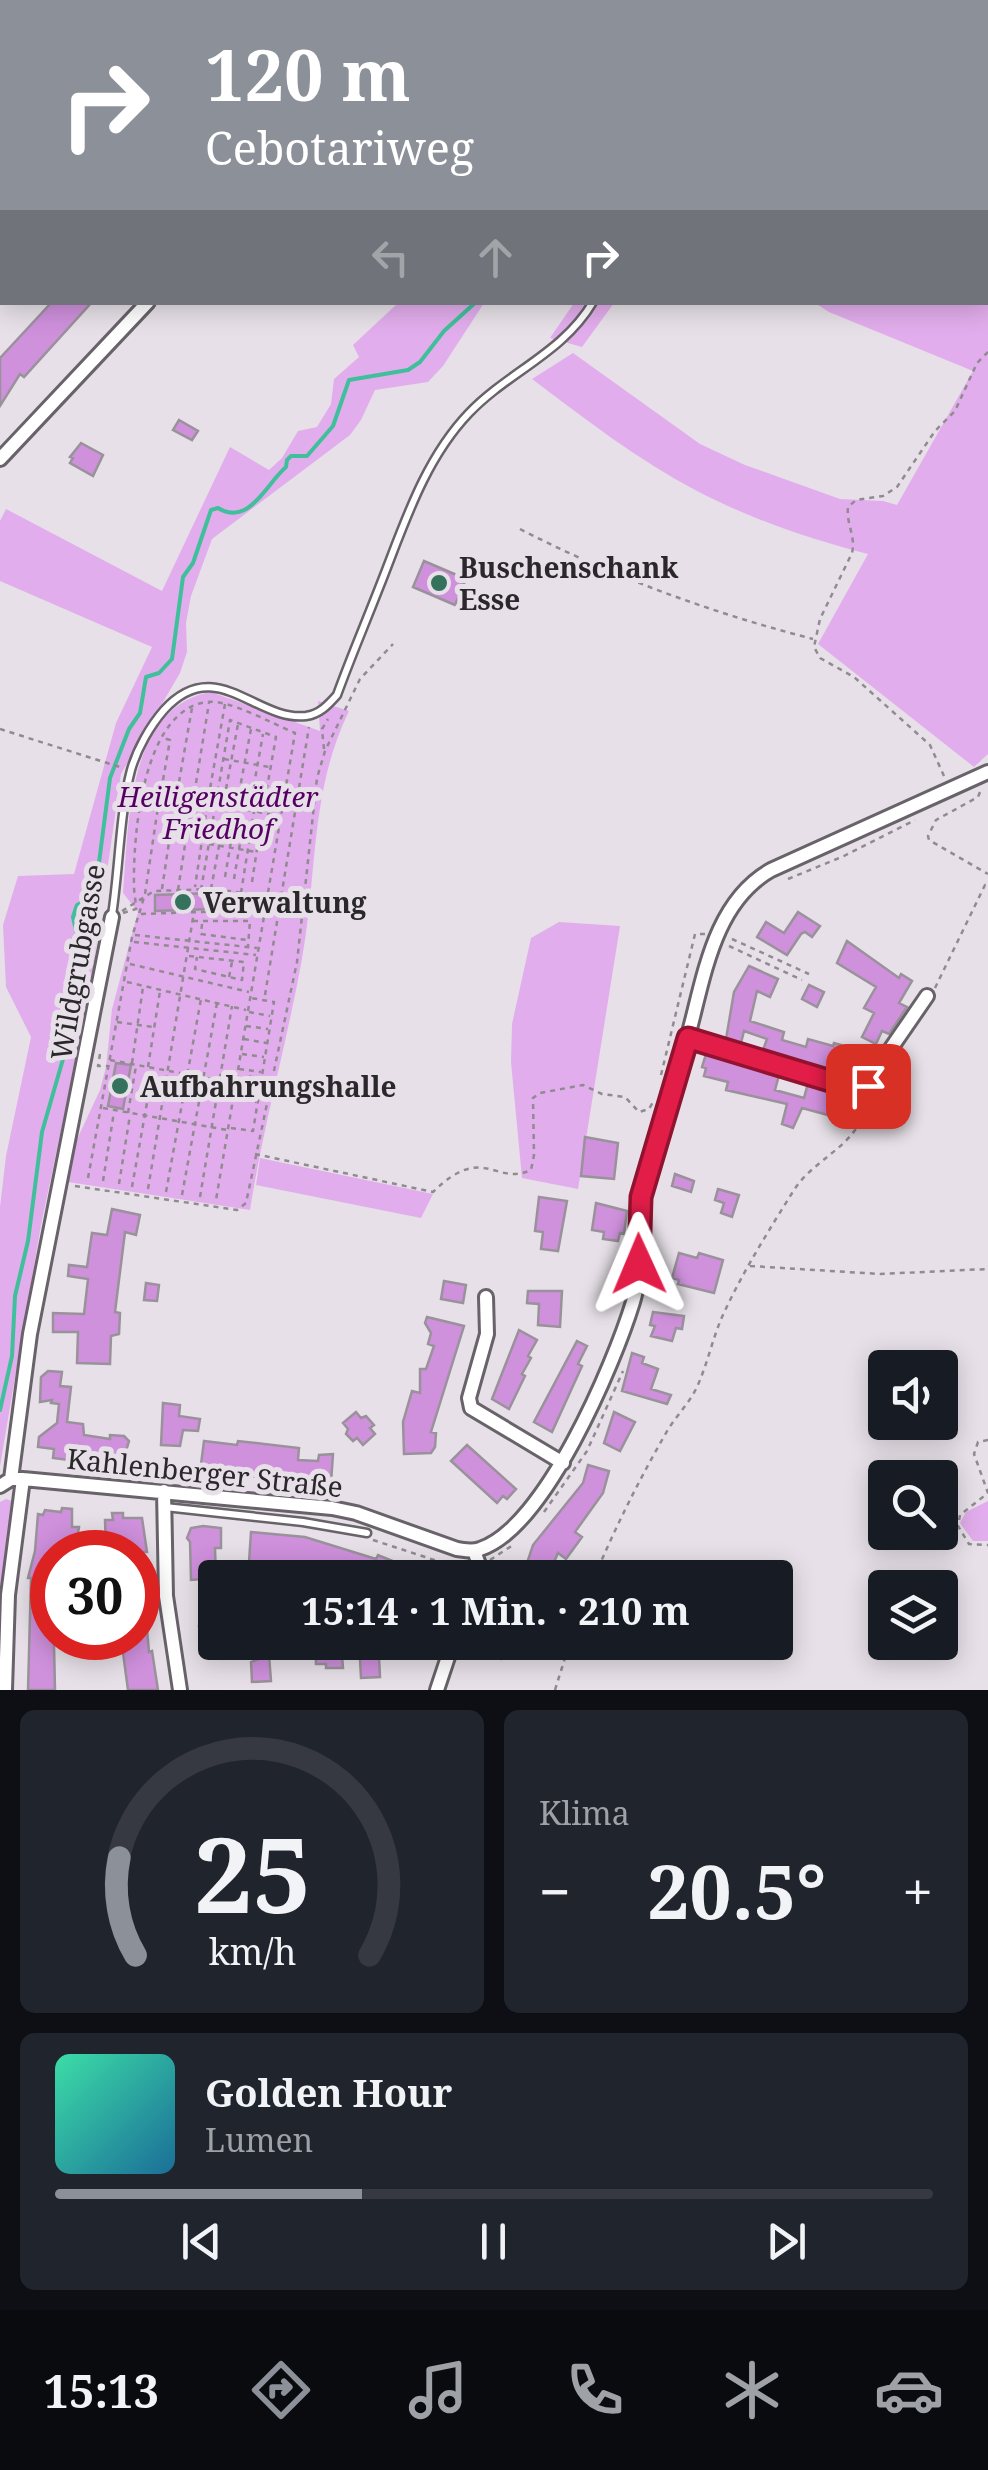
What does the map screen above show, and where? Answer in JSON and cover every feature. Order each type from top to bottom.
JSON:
[{"type":"street","points":[[0,458],[145,305]]},
{"type":"street","points":[[474,1560],[474,1551],[508,1530],[562,1463],[582,1428],[633,1303],[639,1264],[641,1197],[708,959],[722,941],[739,899],[761,876],[959,792],[988,772]]},
{"type":"street","name":"Wildgrubgasse","points":[[5,1690],[11,1481],[30,1334],[112,917]]},
{"type":"street","points":[[688,1038],[863,1090],[927,996]]},
{"type":"street","points":[[486,1298],[487,1334],[469,1398],[470,1408],[562,1463]]},
{"type":"street","name":"Kahlenberger Straße","points":[[11,1481],[164,1491],[356,1513],[436,1544],[474,1551]]},
{"type":"street","points":[[164,1491],[166,1596],[180,1690]]},
{"type":"street","points":[[437,1690],[447,1660]]},
{"type":"lane","points":[[330,703],[337,694],[400,530],[444,444],[471,411],[561,343],[591,305]]},
{"type":"lane","name":"Wildgrubgasse","points":[[112,917],[131,770],[148,734],[171,703],[193,690],[211,687],[294,716],[310,716],[330,703]]},
{"type":"lane","points":[[163,1507],[303,1522],[367,1534]]},
{"type":"path","points":[[988,352],[976,363],[955,411],[935,431],[897,487],[883,496],[856,500],[848,507],[847,520],[854,542],[852,554],[820,618],[814,639],[820,658],[854,677],[930,744],[959,792],[982,787],[978,797],[936,820],[928,836],[960,860],[988,874]]},
{"type":"path","points":[[520,528],[571,555],[732,618],[814,639]]},
{"type":"path","points":[[59,1183],[236,1210],[246,1202],[297,962],[304,881],[324,751],[360,679],[393,644]]},
{"type":"path","points":[[196,782],[209,702]]},
{"type":"path","points":[[136,900],[143,791],[162,738],[180,715],[209,702],[225,704],[295,733],[216,1200]]},
{"type":"path","points":[[324,751],[322,728],[329,717],[330,703]]},
{"type":"path","points":[[194,890],[225,704]]},
{"type":"path","points":[[180,782],[192,707]]},
{"type":"path","points":[[202,890],[230,720],[276,737],[266,798]]},
{"type":"path","points":[[226,789],[238,723]]},
{"type":"path","points":[[264,994],[310,723],[322,728]]},
{"type":"path","points":[[239,793],[251,728]]},
{"type":"path","points":[[0,730],[126,768]]},
{"type":"path","points":[[252,796],[264,732]]},
{"type":"path","points":[[162,738],[170,740],[163,780]]},
{"type":"path","points":[[224,760],[271,768]]},
{"type":"path","points":[[143,791],[218,798],[281,814]]},
{"type":"path","points":[[88,1178],[133,935],[145,894],[158,807]]},
{"type":"path","points":[[207,807],[294,816]]},
{"type":"path","points":[[162,891],[174,809]]},
{"type":"path","points":[[241,893],[254,811]]},
{"type":"path","points":[[178,890],[190,813],[206,815]]},
{"type":"path","points":[[788,879],[906,827],[918,817]]},
{"type":"path","points":[[211,889],[224,818]]},
{"type":"path","points":[[225,877],[235,818]]},
{"type":"path","points":[[234,879],[244,820]]},
{"type":"path","points":[[252,882],[261,823]]},
{"type":"path","points":[[208,844],[256,852]]},
{"type":"path","points":[[927,996],[934,992],[986,885]]},
{"type":"path","points":[[112,917],[145,894],[162,891],[211,889],[267,896]]},
{"type":"path","points":[[139,914],[264,910]]},
{"type":"path","points":[[148,1189],[194,912]]},
{"type":"path","points":[[202,921],[200,934],[248,940]]},
{"type":"path","points":[[193,922],[250,921],[248,948]]},
{"type":"path","points":[[660,1080],[695,934],[722,941],[802,980]]},
{"type":"path","points":[[133,935],[257,955]]},
{"type":"path","points":[[732,939],[809,974]]},
{"type":"path","points":[[132,942],[258,948]]},
{"type":"path","points":[[187,956],[244,962],[242,980],[195,970]]},
{"type":"path","points":[[194,979],[198,957]]},
{"type":"path","points":[[204,971],[206,958]]},
{"type":"path","points":[[229,977],[232,960]]},
{"type":"path","points":[[102,1108],[211,1129],[253,1131],[274,1002],[128,963]]},
{"type":"path","points":[[124,982],[272,1016]]},
{"type":"path","points":[[119,1184],[143,986]]},
{"type":"path","points":[[132,1187],[160,990]]},
{"type":"path","points":[[166,1192],[202,999]]},
{"type":"path","points":[[182,1195],[217,1003]]},
{"type":"path","points":[[200,1197],[232,1006]]},
{"type":"path","points":[[117,1022],[154,1028]]},
{"type":"path","points":[[245,1026],[270,1030]]},
{"type":"path","points":[[242,1039],[267,1044]]},
{"type":"path","points":[[240,1053],[265,1057]]},
{"type":"path","points":[[110,1060],[235,1083]]},
{"type":"path","points":[[238,1069],[263,1072]]},
{"type":"path","points":[[246,1100],[251,1070]]},
{"type":"path","points":[[255,1154],[433,1192],[456,1172],[478,1165],[522,1174],[531,1170],[533,1098],[540,1093],[582,1085],[625,1098],[639,1112],[649,1108],[657,1094]]},
{"type":"path","points":[[603,1560],[668,1428],[696,1388],[722,1317],[749,1266],[796,1186],[832,1156],[864,1118],[867,1102],[863,1090]]},
{"type":"path","points":[[232,1099],[258,1102]]},
{"type":"path","points":[[103,1181],[114,1110]]},
{"type":"path","points":[[749,1266],[880,1274],[988,1269]]},
{"type":"path","points":[[988,1440],[978,1442],[974,1454],[988,1493],[960,1515],[958,1526],[969,1544],[988,1545]]},
{"type":"path","points":[[367,1534],[366,1538],[429,1560]]},
{"type":"path","points":[[555,1690],[564,1660]]},
{"type":"green space","points":[[396,305],[483,305],[428,382],[375,390],[350,435],[212,539],[191,596],[186,623],[187,652],[180,673],[121,774],[89,998],[41,1225],[0,1466],[0,1207],[6,1156],[31,1037],[6,987],[3,925],[18,876],[74,874],[116,723],[152,647],[0,581],[0,521],[6,509],[162,591],[230,447],[269,470],[282,458],[298,431],[317,427],[331,404],[334,379],[359,357],[353,345]]},
{"type":"green space","points":[[573,305],[613,305],[582,347],[550,338]]},
{"type":"green space","points":[[818,305],[988,305],[988,754],[974,767],[818,644],[868,554],[781,527],[697,491],[633,452],[532,379],[573,353],[700,444],[745,465],[840,499],[897,505],[973,371]]},
{"type":"green space","name":"Heiligenstädter Friedhof","points":[[211,692],[320,731],[318,701],[349,711],[327,773],[301,964],[250,1210],[68,1182],[74,1146],[100,1090],[106,1067],[112,1009],[138,912],[123,893],[137,773],[162,720],[183,702]]},
{"type":"green space","points":[[559,922],[620,926],[578,1189],[522,1178],[511,1062],[512,1024],[531,938]]},
{"type":"green space","points":[[260,1158],[433,1194],[421,1218],[256,1185]]},
{"type":"green space","points":[[12,1501],[14,1511],[0,1626],[0,1502]]},
{"type":"green space","points":[[988,1501],[988,1541],[973,1541],[960,1523],[966,1512]]},
{"type":"building","points":[[49,305],[89,305],[24,377],[20,374],[0,406],[0,358]]},
{"type":"building","points":[[179,420],[198,431],[192,440],[173,430]]},
{"type":"building","points":[[81,443],[103,455],[93,476],[70,463]]},
{"type":"building","name":"Buschenschank Esse","points":[[424,561],[466,579],[455,605],[413,587]]},
{"type":"building","name":"Verwaltung","points":[[211,893],[212,909],[155,911],[155,895]]},
{"type":"building","points":[[798,912],[820,926],[812,937],[801,934],[787,955],[757,937],[766,922],[784,933]]},
{"type":"building","points":[[847,941],[899,978],[901,974],[912,981],[899,1003],[907,1007],[889,1034],[882,1031],[876,1044],[862,1037],[874,1013],[864,1008],[876,987],[837,963]]},
{"type":"building","points":[[749,966],[778,979],[770,997],[757,991],[750,1021],[784,1032],[782,1040],[806,1047],[808,1039],[852,1048],[847,1066],[857,1068],[855,1076],[763,1050],[767,1039],[744,1031],[741,1043],[726,1039],[734,992]]},
{"type":"building","points":[[809,985],[824,992],[817,1007],[802,999]]},
{"type":"building","points":[[706,1054],[779,1075],[775,1090],[804,1098],[808,1083],[846,1095],[843,1107],[838,1106],[835,1117],[802,1108],[793,1128],[782,1124],[787,1104],[726,1090],[728,1082],[704,1076]]},
{"type":"building","name":"Aufbahrungshalle","points":[[116,1063],[131,1065],[123,1109],[108,1106]]},
{"type":"building","points":[[585,1137],[618,1143],[614,1179],[581,1176]]},
{"type":"building","points":[[675,1174],[694,1181],[691,1192],[672,1186]]},
{"type":"building","points":[[718,1189],[739,1195],[732,1217],[721,1213],[724,1203],[715,1200]]},
{"type":"building","points":[[539,1197],[567,1201],[558,1251],[541,1249],[543,1232],[535,1231]]},
{"type":"building","points":[[596,1203],[627,1211],[624,1234],[620,1233],[618,1241],[603,1239],[604,1232],[592,1230]]},
{"type":"building","points":[[112,1209],[140,1215],[136,1235],[125,1232],[115,1312],[120,1313],[119,1334],[111,1336],[110,1364],[77,1363],[78,1332],[53,1332],[53,1313],[84,1314],[88,1279],[68,1276],[69,1265],[87,1267],[92,1233],[107,1235]]},
{"type":"building","points":[[679,1253],[697,1258],[699,1253],[723,1260],[714,1293],[678,1284],[679,1280],[672,1278]]},
{"type":"building","points":[[444,1281],[466,1285],[463,1303],[441,1299]]},
{"type":"building","points":[[146,1283],[159,1285],[157,1301],[144,1300]]},
{"type":"building","points":[[528,1291],[562,1291],[560,1327],[538,1325],[539,1304],[527,1303]]},
{"type":"building","points":[[653,1312],[684,1316],[682,1329],[676,1328],[672,1341],[651,1336],[655,1326],[650,1325]]},
{"type":"building","points":[[427,1317],[464,1326],[431,1432],[436,1433],[435,1447],[431,1453],[404,1454],[403,1422],[412,1391],[420,1393],[420,1369],[426,1369],[434,1346],[428,1344],[431,1333],[425,1323]]},
{"type":"building","points":[[519,1330],[537,1340],[509,1409],[492,1399]]},
{"type":"building","points":[[577,1341],[587,1346],[578,1364],[582,1366],[552,1432],[534,1422]]},
{"type":"building","points":[[632,1353],[644,1357],[642,1363],[658,1369],[651,1389],[671,1395],[667,1404],[622,1391]]},
{"type":"building","points":[[48,1371],[62,1372],[60,1386],[71,1387],[67,1422],[83,1424],[84,1435],[110,1439],[110,1435],[124,1436],[129,1441],[123,1461],[77,1454],[77,1461],[53,1458],[54,1449],[38,1447],[39,1437],[57,1423],[59,1404],[51,1403],[52,1400],[40,1402],[41,1377]]},
{"type":"building","points":[[163,1403],[180,1405],[179,1416],[200,1419],[198,1431],[183,1430],[180,1446],[161,1445]]},
{"type":"building","points":[[356,1412],[374,1425],[370,1428],[375,1434],[363,1445],[346,1434],[348,1429],[343,1423]]},
{"type":"building","points":[[614,1412],[635,1422],[620,1451],[604,1443]]},
{"type":"building","points":[[204,1441],[299,1448],[298,1460],[318,1461],[319,1455],[333,1454],[331,1483],[200,1472]]},
{"type":"building","points":[[467,1445],[516,1489],[507,1499],[503,1496],[497,1503],[451,1461]]},
{"type":"building","points":[[588,1465],[609,1471],[603,1493],[575,1532],[582,1537],[566,1559],[558,1553],[555,1560],[528,1560],[533,1545],[583,1483]]},
{"type":"building","points":[[62,1508],[72,1509],[72,1527],[79,1530],[37,1530],[38,1514],[43,1515],[45,1510],[61,1512]]},
{"type":"building","points":[[112,1513],[123,1513],[123,1518],[142,1518],[144,1530],[105,1530],[105,1520],[113,1520]]},
{"type":"building","points":[[191,1528],[221,1528],[221,1548],[215,1548],[215,1560],[198,1560],[198,1579],[191,1580],[187,1538]]},
{"type":"building","points":[[251,1532],[305,1537],[390,1560],[249,1560]]},
{"type":"building","points":[[30,1615],[30,1660],[54,1660],[55,1690],[28,1690]]},
{"type":"building","points":[[124,1660],[153,1660],[158,1690],[128,1690]]},
{"type":"building","points":[[269,1660],[271,1681],[252,1682],[251,1662]]},
{"type":"building","points":[[316,1660],[342,1660],[343,1668],[326,1668],[326,1664],[316,1664]]},
{"type":"building","points":[[360,1660],[379,1660],[380,1677],[361,1678]]},
{"type":"waterway","points":[[0,1410],[12,1356],[15,1296],[28,1241],[42,1132],[63,1059],[83,961],[73,917],[77,905],[87,900],[97,878],[110,778],[129,729],[140,713],[146,677],[159,673],[172,659],[183,577],[193,563],[211,510],[239,512],[248,508],[286,467],[291,456],[307,456],[333,426],[349,380],[408,370],[473,305]]},
{"type":"place","name":"Buschenschank Esse","points":[[439,583]]},
{"type":"place","name":"Verwaltung","points":[[183,902]]},
{"type":"place","name":"Aufbahrungshalle","points":[[120,1086]]},
{"type":"route","points":[[639,1264],[641,1197],[688,1038],[860,1090],[868,1086]]}]
